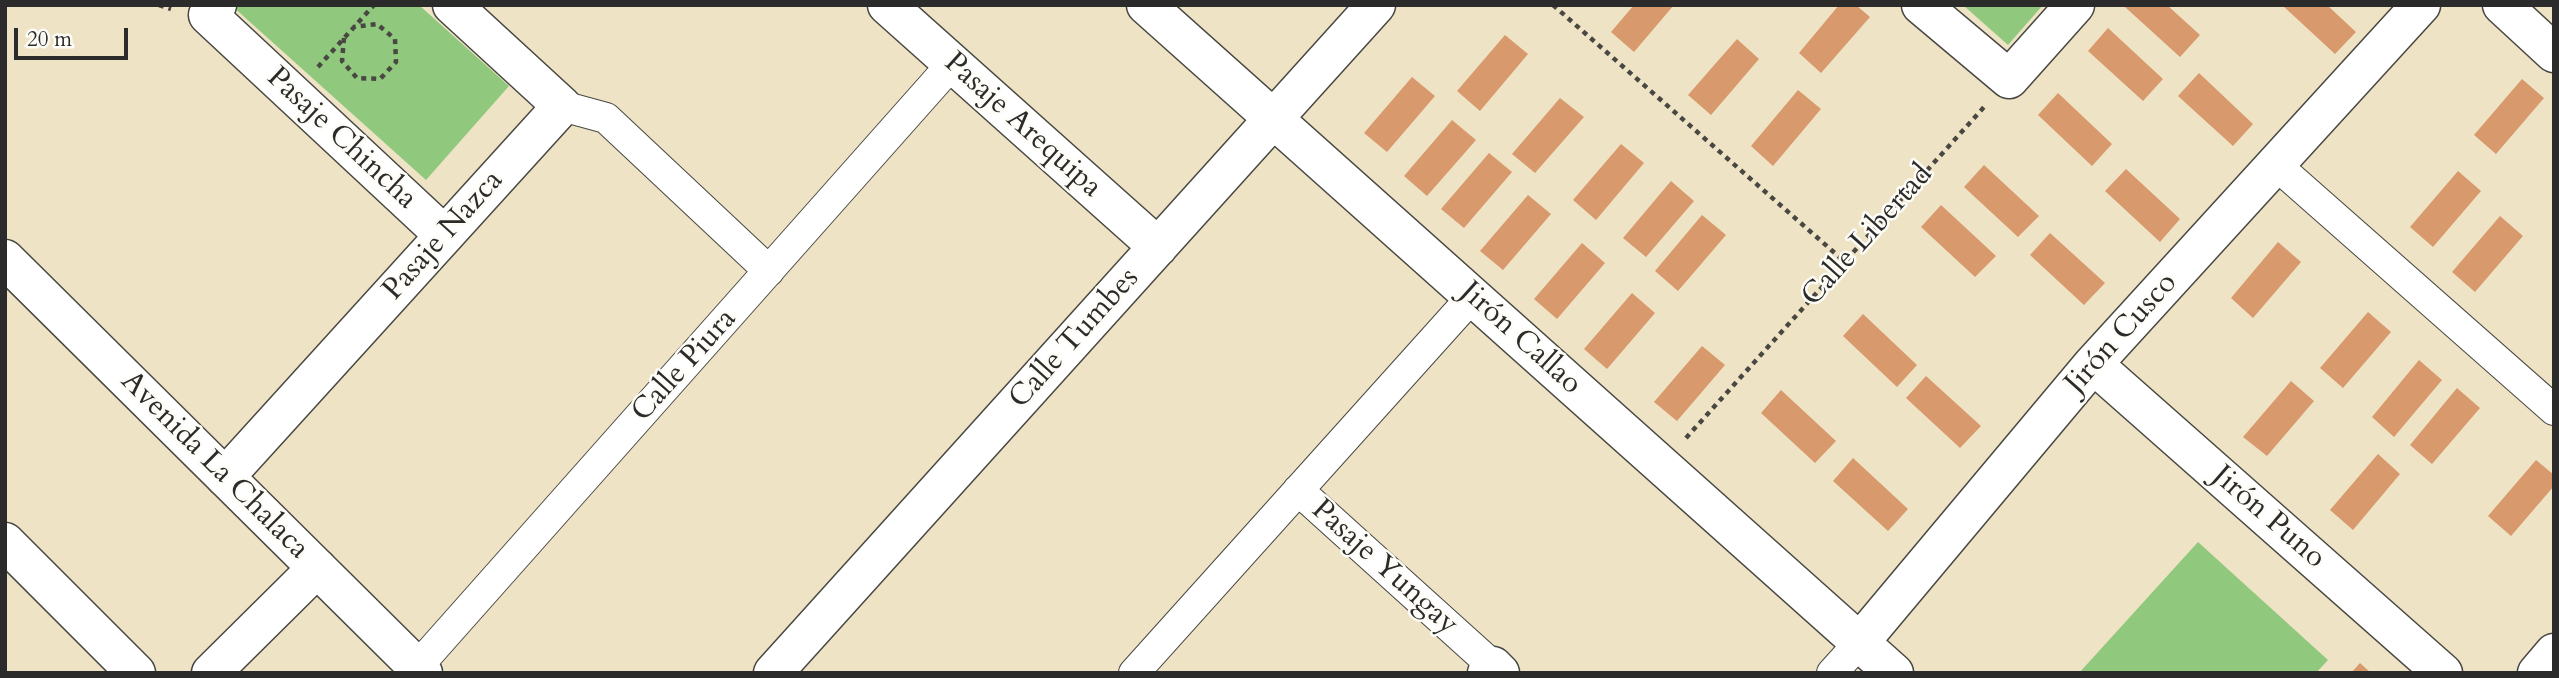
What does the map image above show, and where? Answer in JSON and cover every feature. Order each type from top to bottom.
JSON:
[{"type":"street","points":[[452,5],[562,106],[606,118],[769,271]]},
{"type":"street","name":"Pasaje Arequipa","points":[[887,5],[1158,247]]},
{"type":"street","name":"Jirón Callao","points":[[1146,5],[1894,673]]},
{"type":"street","name":"Calle Tumbes","points":[[773,673],[1376,5]]},
{"type":"street","points":[[1921,5],[2009,79],[2075,5]]},
{"type":"street","name":"Jirón Cusco","points":[[1832,673],[2093,364],[2421,5]]},
{"type":"street","points":[[2502,5],[2554,53]]},
{"type":"street","name":"Pasaje Chincha","points":[[212,10],[293,94],[444,235]]},
{"type":"street","name":"Calle Piura","points":[[420,670],[952,64]]},
{"type":"street","name":"Pasaje Nazca","points":[[225,477],[562,106]]},
{"type":"street","points":[[2276,164],[2554,410]]},
{"type":"street","name":"Avenida La Chalaca","points":[[5,259],[420,670]]},
{"type":"street","points":[[1134,673],[1472,297]]},
{"type":"street","name":"Jirón Puno","points":[[2093,364],[2443,673]]},
{"type":"street","name":"Pasaje Yungay","points":[[1298,491],[1493,671]]},
{"type":"street","points":[[5,542],[136,673]]},
{"type":"street","points":[[211,673],[317,568]]},
{"type":"street","points":[[2537,673],[2554,653]]},
{"type":"path","points":[[293,94],[374,5]]},
{"type":"path","points":[[1553,5],[1845,261]]},
{"type":"path","points":[[344,38],[342,61],[357,78],[380,79],[396,62],[395,39],[377,24],[354,27]]},
{"type":"path","name":"Calle Libertad","points":[[1662,466],[2009,79]]},
{"type":"green space","points":[[231,5],[419,5],[509,86],[426,180]]},
{"type":"green space","points":[[1963,5],[2043,5],[2008,45]]},
{"type":"green space","points":[[2198,542],[2328,660],[2316,673],[2079,673]]},
{"type":"building","points":[[1634,5],[1674,5],[1634,52],[1611,32]]},
{"type":"building","points":[[1839,5],[1856,5],[1870,17],[1821,73],[1799,53]]},
{"type":"building","points":[[2167,5],[2200,35],[2180,57],[2125,7]]},
{"type":"building","points":[[2282,5],[2327,5],[2356,32],[2335,54]]},
{"type":"building","points":[[2108,28],[2163,79],[2143,101],[2088,51]]},
{"type":"building","points":[[1505,35],[1528,54],[1480,111],[1457,91]]},
{"type":"building","points":[[1737,39],[1759,59],[1711,115],[1688,95]]},
{"type":"building","points":[[2199,73],[2253,124],[2233,146],[2178,96]]},
{"type":"building","points":[[1412,77],[1435,96],[1387,152],[1364,133]]},
{"type":"building","points":[[2522,79],[2544,98],[2496,154],[2474,135]]},
{"type":"building","points":[[1798,90],[1821,109],[1773,166],[1751,146]]},
{"type":"building","points":[[2058,93],[2112,144],[2092,166],[2038,115]]},
{"type":"building","points":[[1560,98],[1584,117],[1535,173],[1512,154]]},
{"type":"building","points":[[1452,120],[1476,140],[1427,196],[1404,176]]},
{"type":"building","points":[[1621,144],[1644,163],[1596,220],[1573,200]]},
{"type":"building","points":[[1489,153],[1512,172],[1464,228],[1441,209]]},
{"type":"building","points":[[1984,165],[2039,216],[2018,237],[1964,187]]},
{"type":"building","points":[[2126,169],[2180,219],[2160,242],[2105,191]]},
{"type":"building","points":[[2458,171],[2481,191],[2433,247],[2410,227]]},
{"type":"building","points":[[1671,181],[1694,201],[1646,257],[1623,238]]},
{"type":"building","points":[[1528,195],[1551,214],[1503,270],[1480,251]]},
{"type":"building","points":[[1941,205],[1996,256],[1975,277],[1921,227]]},
{"type":"building","points":[[1702,215],[1726,235],[1678,291],[1655,271]]},
{"type":"building","points":[[2500,216],[2523,236],[2475,292],[2452,272]]},
{"type":"building","points":[[2050,233],[2105,283],[2084,305],[2030,255]]},
{"type":"building","points":[[2278,242],[2301,262],[2253,318],[2231,298]]},
{"type":"building","points":[[1582,243],[1605,263],[1557,319],[1534,299]]},
{"type":"building","points":[[1632,293],[1655,313],[1607,369],[1584,349]]},
{"type":"building","points":[[2368,312],[2391,332],[2343,388],[2320,368]]},
{"type":"building","points":[[1863,314],[1917,365],[1897,387],[1843,336]]},
{"type":"building","points":[[1702,346],[1725,365],[1677,421],[1654,402]]},
{"type":"building","points":[[2419,360],[2442,380],[2394,437],[2372,417]]},
{"type":"building","points":[[1926,376],[1981,426],[1960,448],[1906,398]]},
{"type":"building","points":[[2291,381],[2314,401],[2267,456],[2243,437]]},
{"type":"building","points":[[2457,388],[2480,408],[2432,464],[2410,445]]},
{"type":"building","points":[[1781,390],[1836,441],[1815,463],[1761,413]]},
{"type":"building","points":[[2378,454],[2400,474],[2353,530],[2330,510]]},
{"type":"building","points":[[1853,458],[1908,509],[1888,531],[1833,481]]},
{"type":"building","points":[[2536,460],[2554,475],[2554,486],[2511,536],[2488,516]]},
{"type":"building","points":[[2360,663],[2371,673],[2351,673]]}]
